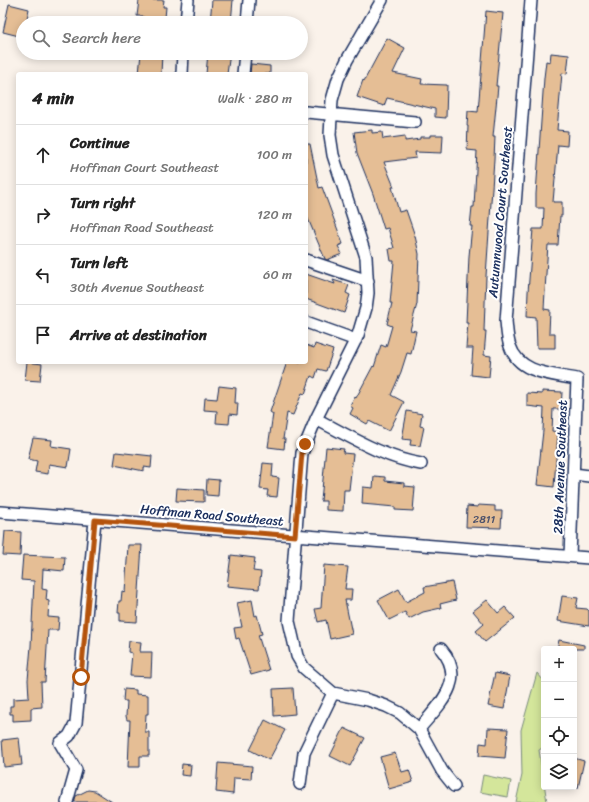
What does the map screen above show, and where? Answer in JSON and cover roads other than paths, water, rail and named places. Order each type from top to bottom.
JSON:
[{"type":"street","points":[[187,16],[188,0]]},
{"type":"street","points":[[248,16],[249,0]]},
{"type":"street","points":[[382,0],[338,79],[330,114],[330,135],[333,155],[364,250],[368,281],[366,308],[356,340],[316,419],[302,453],[289,621],[297,656],[304,668],[333,693],[386,706],[400,713],[419,729],[442,771],[454,786]]},
{"type":"street","name":"Autumnwood Court Southeast","points":[[531,0],[506,321],[510,346],[520,363],[532,370],[577,379]]},
{"type":"street","points":[[182,72],[183,60]]},
{"type":"street","points":[[243,72],[244,60]]},
{"type":"street","points":[[308,112],[414,122]]},
{"type":"street","points":[[308,261],[368,281]]},
{"type":"street","points":[[308,323],[356,340]]},
{"type":"street","name":"28th Avenue Southeast","points":[[570,556],[577,379]]},
{"type":"street","points":[[316,419],[383,453],[406,462],[420,464]]},
{"type":"street","points":[[574,474],[589,476]]},
{"type":"street","name":"Hoffman Road Southeast","points":[[0,512],[589,558]]},
{"type":"street","points":[[67,802],[76,770],[60,743],[69,736],[76,723],[95,520]]},
{"type":"street","points":[[419,729],[446,697],[453,673],[447,656],[441,649]]},
{"type":"street","points":[[300,784],[304,753],[333,693]]}]
